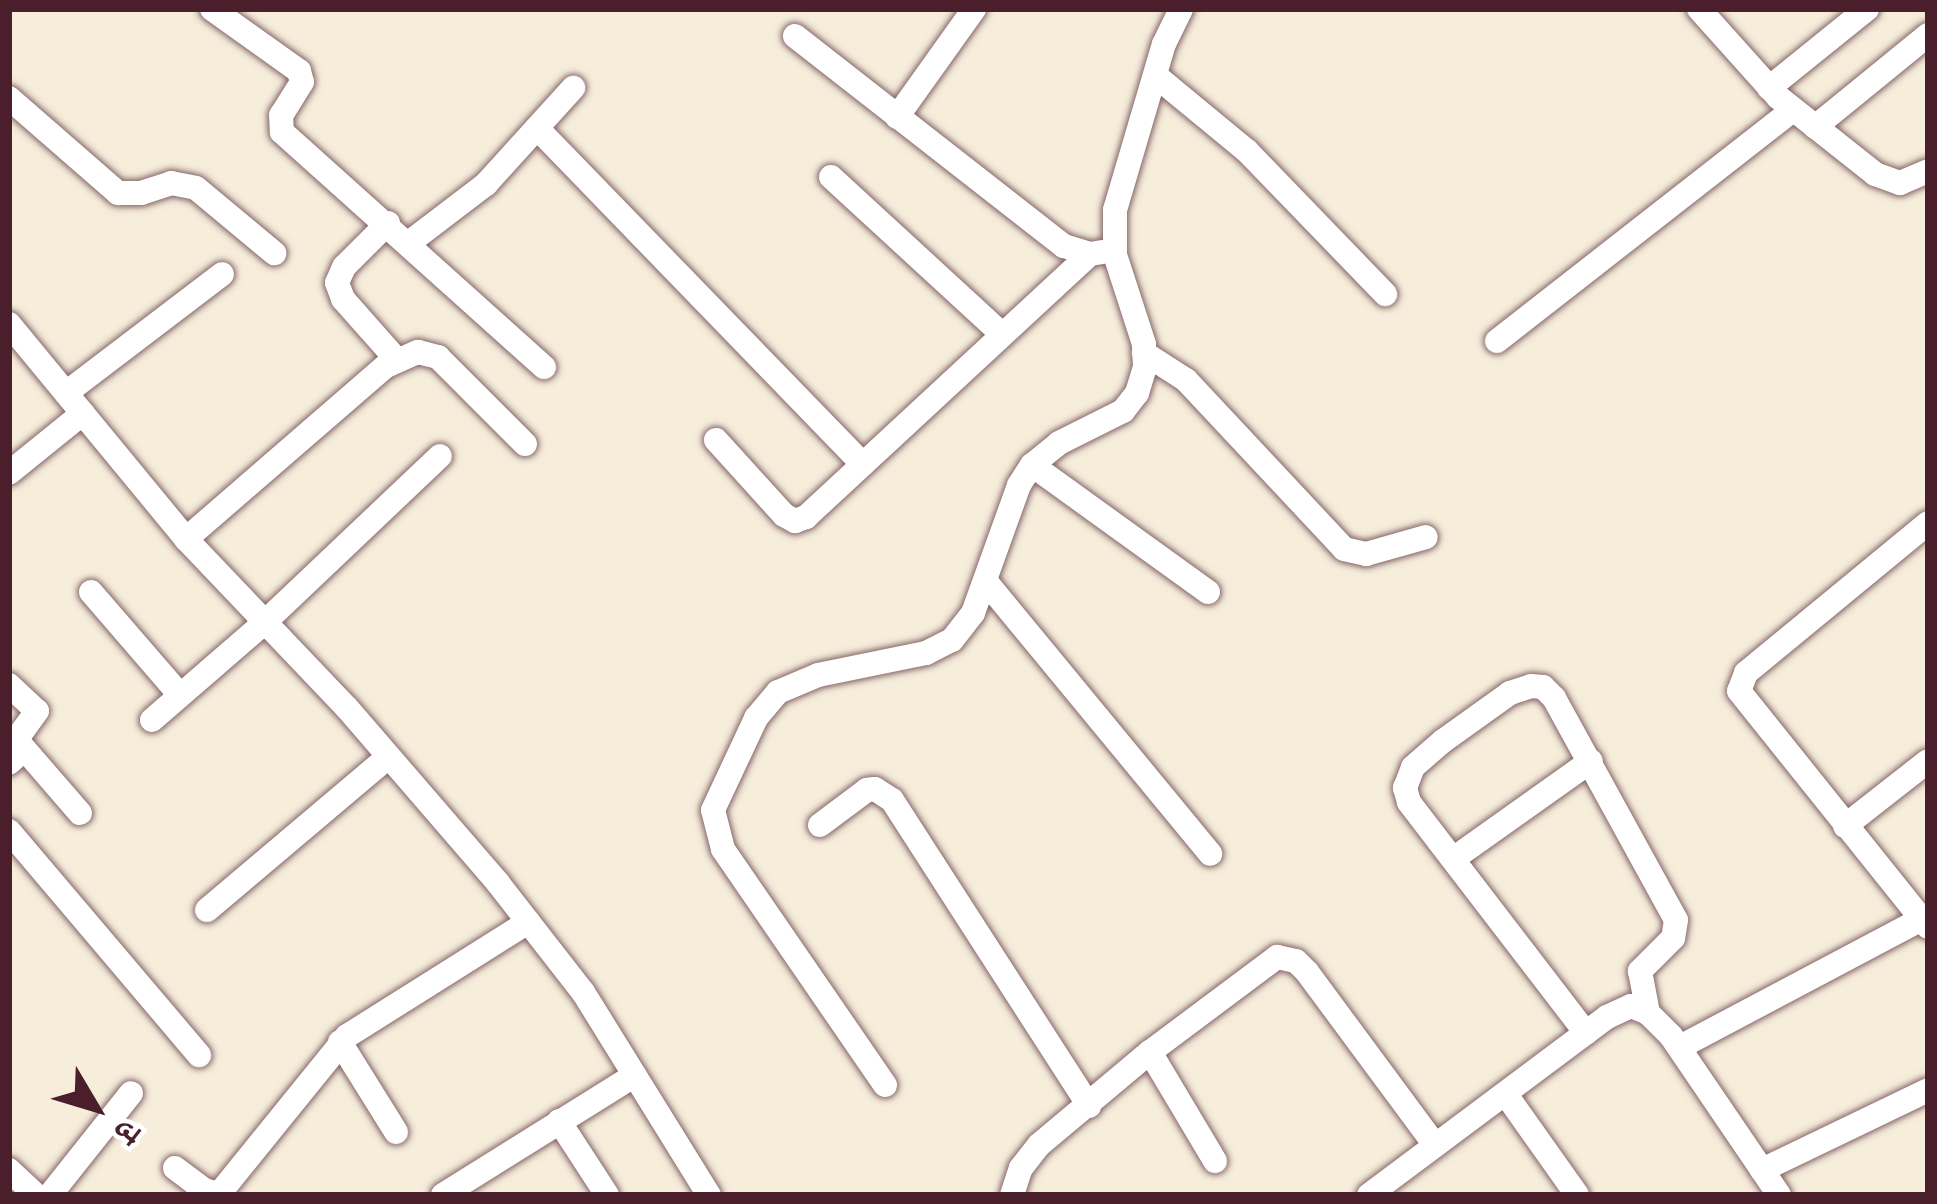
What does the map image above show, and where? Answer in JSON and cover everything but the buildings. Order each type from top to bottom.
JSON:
[{"type":"street","points":[[212,9],[299,70],[302,82],[281,115],[282,132],[410,242],[544,368]]},
{"type":"street","points":[[897,117],[974,9]]},
{"type":"street","points":[[885,1085],[723,849],[713,810],[756,718],[778,692],[818,675],[938,649],[963,628],[987,583],[1019,485],[1033,465],[1059,443],[1123,411],[1142,380],[1144,353],[1115,247],[1115,210],[1181,9]]},
{"type":"street","points":[[1699,9],[1769,88],[1884,180],[1900,183],[1928,171]]},
{"type":"street","points":[[1769,88],[1868,9]]},
{"type":"street","points":[[1815,127],[1928,34]]},
{"type":"street","points":[[795,36],[1064,246],[1090,254]]},
{"type":"street","points":[[1156,76],[1247,151],[1385,294]]},
{"type":"street","points":[[410,242],[486,184],[573,88]]},
{"type":"street","points":[[9,98],[118,193],[141,194],[171,183],[196,188],[274,254]]},
{"type":"street","points":[[1497,341],[1793,110]]},
{"type":"street","points":[[537,128],[863,464]]},
{"type":"street","points":[[831,177],[1002,334]]},
{"type":"street","points":[[388,223],[344,267],[338,292],[397,360]]},
{"type":"street","points":[[716,440],[795,521],[1090,254],[1115,247]]},
{"type":"street","points":[[9,473],[74,403],[222,274]]},
{"type":"street","points":[[9,324],[186,539],[388,757],[528,922],[583,992],[710,1195]]},
{"type":"street","points":[[186,539],[397,360],[418,352],[438,357],[525,444]]},
{"type":"street","points":[[1144,353],[1186,380],[1344,549],[1366,554],[1426,537]]},
{"type":"street","points":[[152,720],[265,622],[440,456]]},
{"type":"street","points":[[1033,465],[1208,592]]},
{"type":"street","points":[[1680,1047],[1925,923],[1742,699],[1740,682],[1928,523]]},
{"type":"street","points":[[987,583],[1210,854]]},
{"type":"street","points":[[91,592],[180,695]]},
{"type":"street","points":[[9,685],[37,711],[19,734],[15,754],[80,813]]},
{"type":"street","points":[[1586,1033],[1409,802],[1405,788],[1413,766],[1510,693],[1543,687],[1591,761],[1677,927],[1640,971],[1648,1013]]},
{"type":"street","points":[[208,910],[388,757]]},
{"type":"street","points":[[1453,860],[1591,761]]},
{"type":"street","points":[[1845,826],[1928,761]]},
{"type":"street","points":[[820,825],[867,790],[875,789],[892,800],[1089,1106]]},
{"type":"street","points":[[9,831],[199,1055]]},
{"type":"street","points":[[175,1168],[204,1190],[220,1194],[340,1042],[528,922]]},
{"type":"street","points":[[998,1195],[1013,1195],[1029,1155],[1150,1052],[1270,961],[1287,957],[1306,972],[1436,1145]]},
{"type":"street","points":[[1378,1192],[1625,1007],[1648,1013],[1680,1047],[1779,1195]]},
{"type":"street","points":[[340,1042],[396,1132]]},
{"type":"street","points":[[1150,1052],[1215,1161]]},
{"type":"street","points":[[443,1195],[635,1075]]},
{"type":"street","points":[[1762,1170],[1928,1090]]},
{"type":"street","points":[[50,1195],[130,1093]]},
{"type":"street","points":[[1507,1096],[1577,1195]]},
{"type":"street","points":[[560,1121],[607,1195]]},
{"type":"street","points":[[9,1170],[36,1195]]}]
